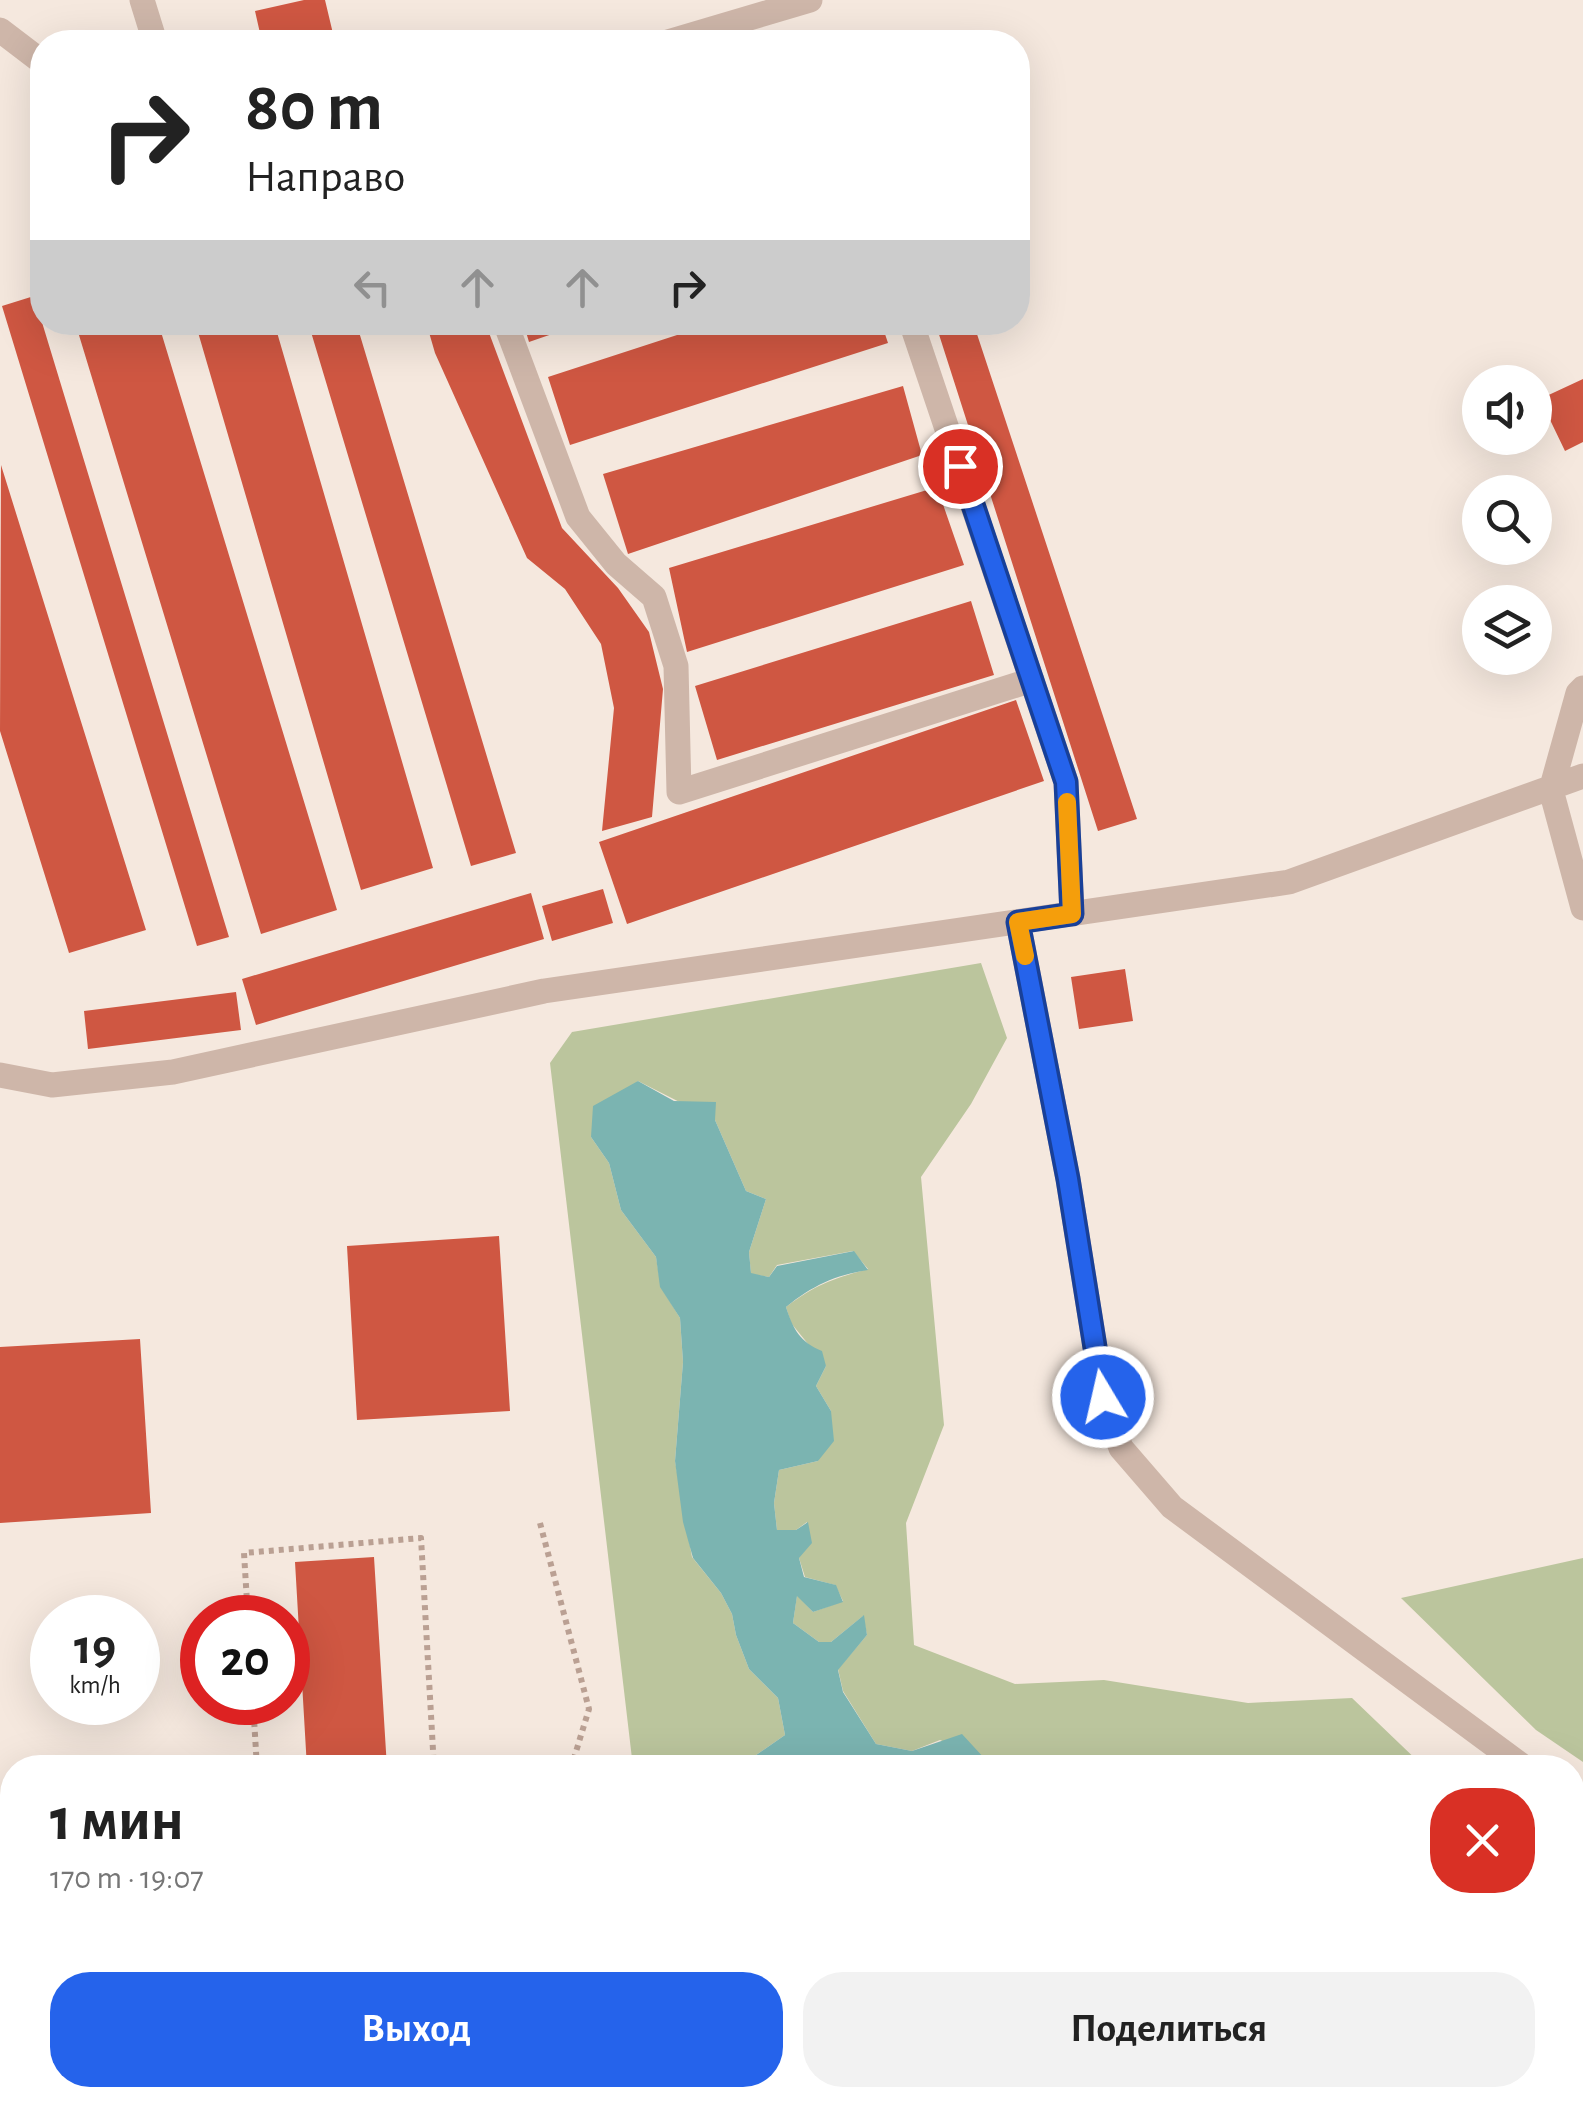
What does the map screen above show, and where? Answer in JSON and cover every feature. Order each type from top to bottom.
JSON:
[{"type":"lane","points":[[142,0],[151,30]]},
{"type":"lane","points":[[709,30],[810,0]]},
{"type":"lane","points":[[0,30],[30,53]]},
{"type":"lane","points":[[511,335],[578,517],[616,564],[654,596],[676,666],[679,792],[1032,680]]},
{"type":"lane","points":[[915,335],[1066,782],[1072,914]]},
{"type":"lane","points":[[1583,688],[1578,693],[1550,790],[1583,908]]},
{"type":"lane","points":[[0,1076],[52,1084],[173,1072],[544,991],[1289,882],[1583,776]]},
{"type":"lane","points":[[1018,922],[1068,1179],[1103,1397],[1120,1448],[1172,1507],[1508,1755]]},
{"type":"path","points":[[540,1523],[589,1709],[575,1755]]},
{"type":"path","points":[[247,1595],[244,1554],[420,1538],[433,1755]]},
{"type":"path","points":[[255,1725],[257,1755]]},
{"type":"green space","points":[[981,963],[1007,1038],[971,1104],[921,1177],[944,1425],[906,1523],[914,1645],[1015,1684],[1104,1680],[1248,1703],[1352,1698],[1411,1755],[976,1755],[940,1740],[912,1751],[876,1744],[843,1691],[838,1669],[867,1635],[863,1616],[831,1642],[819,1642],[793,1623],[797,1595],[813,1612],[843,1601],[835,1585],[805,1577],[799,1558],[807,1522],[796,1530],[777,1530],[774,1503],[779,1470],[818,1461],[831,1411],[816,1386],[826,1366],[791,1323],[786,1307],[825,1283],[868,1269],[853,1251],[777,1265],[769,1277],[751,1274],[749,1252],[766,1199],[746,1191],[715,1120],[638,1081],[591,1137],[609,1163],[621,1210],[656,1257],[661,1287],[680,1318],[683,1362],[675,1461],[692,1557],[721,1593],[732,1614],[749,1669],[778,1698],[785,1735],[756,1755],[632,1755],[550,1063],[572,1032]]},
{"type":"green space","points":[[1583,1558],[1583,1755],[1573,1755],[1536,1730],[1401,1598]]},
{"type":"water","points":[[638,1081],[674,1101],[716,1102],[715,1120],[746,1191],[766,1199],[749,1252],[751,1273],[769,1277],[777,1266],[854,1251],[868,1270],[824,1282],[786,1307],[798,1334],[822,1351],[826,1366],[816,1386],[831,1411],[834,1441],[818,1461],[779,1470],[774,1503],[777,1530],[796,1530],[808,1522],[812,1543],[799,1558],[804,1577],[836,1585],[843,1602],[813,1612],[797,1596],[793,1623],[819,1642],[831,1642],[864,1615],[867,1635],[838,1670],[843,1692],[876,1744],[912,1751],[962,1734],[981,1755],[756,1755],[785,1735],[778,1698],[749,1669],[732,1614],[693,1558],[683,1522],[675,1461],[683,1362],[680,1318],[660,1287],[656,1257],[621,1210],[609,1163],[591,1137],[593,1106]]},
{"type":"building","points":[[304,0],[325,0],[332,30],[259,30],[255,11]]},
{"type":"building","points":[[30,297],[30,335],[46,335],[229,937],[197,946],[2,306]]},
{"type":"building","points":[[79,335],[162,335],[337,910],[261,934]]},
{"type":"building","points":[[199,335],[278,335],[433,868],[361,890]]},
{"type":"building","points":[[312,335],[360,335],[516,853],[471,866]]},
{"type":"building","points":[[430,335],[490,335],[562,528],[618,588],[649,632],[663,689],[652,817],[602,831],[614,708],[601,644],[565,589],[527,558]]},
{"type":"building","points":[[527,335],[549,335],[529,342]]},
{"type":"building","points":[[677,335],[885,335],[888,343],[570,445],[548,377]]},
{"type":"building","points":[[939,335],[977,335],[1137,819],[1098,831]]},
{"type":"building","points":[[1583,379],[1583,442],[1565,451],[1552,424],[1552,393]]},
{"type":"building","points":[[903,386],[922,455],[628,554],[603,474]]},
{"type":"building","points":[[1,465],[146,930],[69,953],[0,731]]},
{"type":"building","points":[[937,487],[964,565],[687,652],[669,568]]},
{"type":"building","points":[[971,601],[994,675],[717,760],[695,686]]},
{"type":"building","points":[[1016,700],[1044,781],[627,924],[599,842]]},
{"type":"building","points":[[603,889],[613,923],[552,941],[542,906]]},
{"type":"building","points":[[531,893],[544,939],[256,1025],[242,979]]},
{"type":"building","points":[[1125,969],[1133,1021],[1079,1029],[1071,977]]},
{"type":"building","points":[[236,992],[241,1030],[88,1049],[84,1011]]},
{"type":"building","points":[[499,1236],[510,1411],[357,1420],[347,1246]]},
{"type":"building","points":[[140,1339],[151,1513],[0,1523],[0,1347]]},
{"type":"building","points":[[374,1557],[386,1755],[306,1755],[304,1725],[310,1725],[310,1595],[297,1595],[295,1562]]},
{"type":"slow traffic","points":[[1025,956],[1018,922],[1072,914],[1067,802]]},
{"type":"route","points":[[960,466],[1066,782],[1072,914],[1018,922],[1068,1179],[1103,1397]]}]
